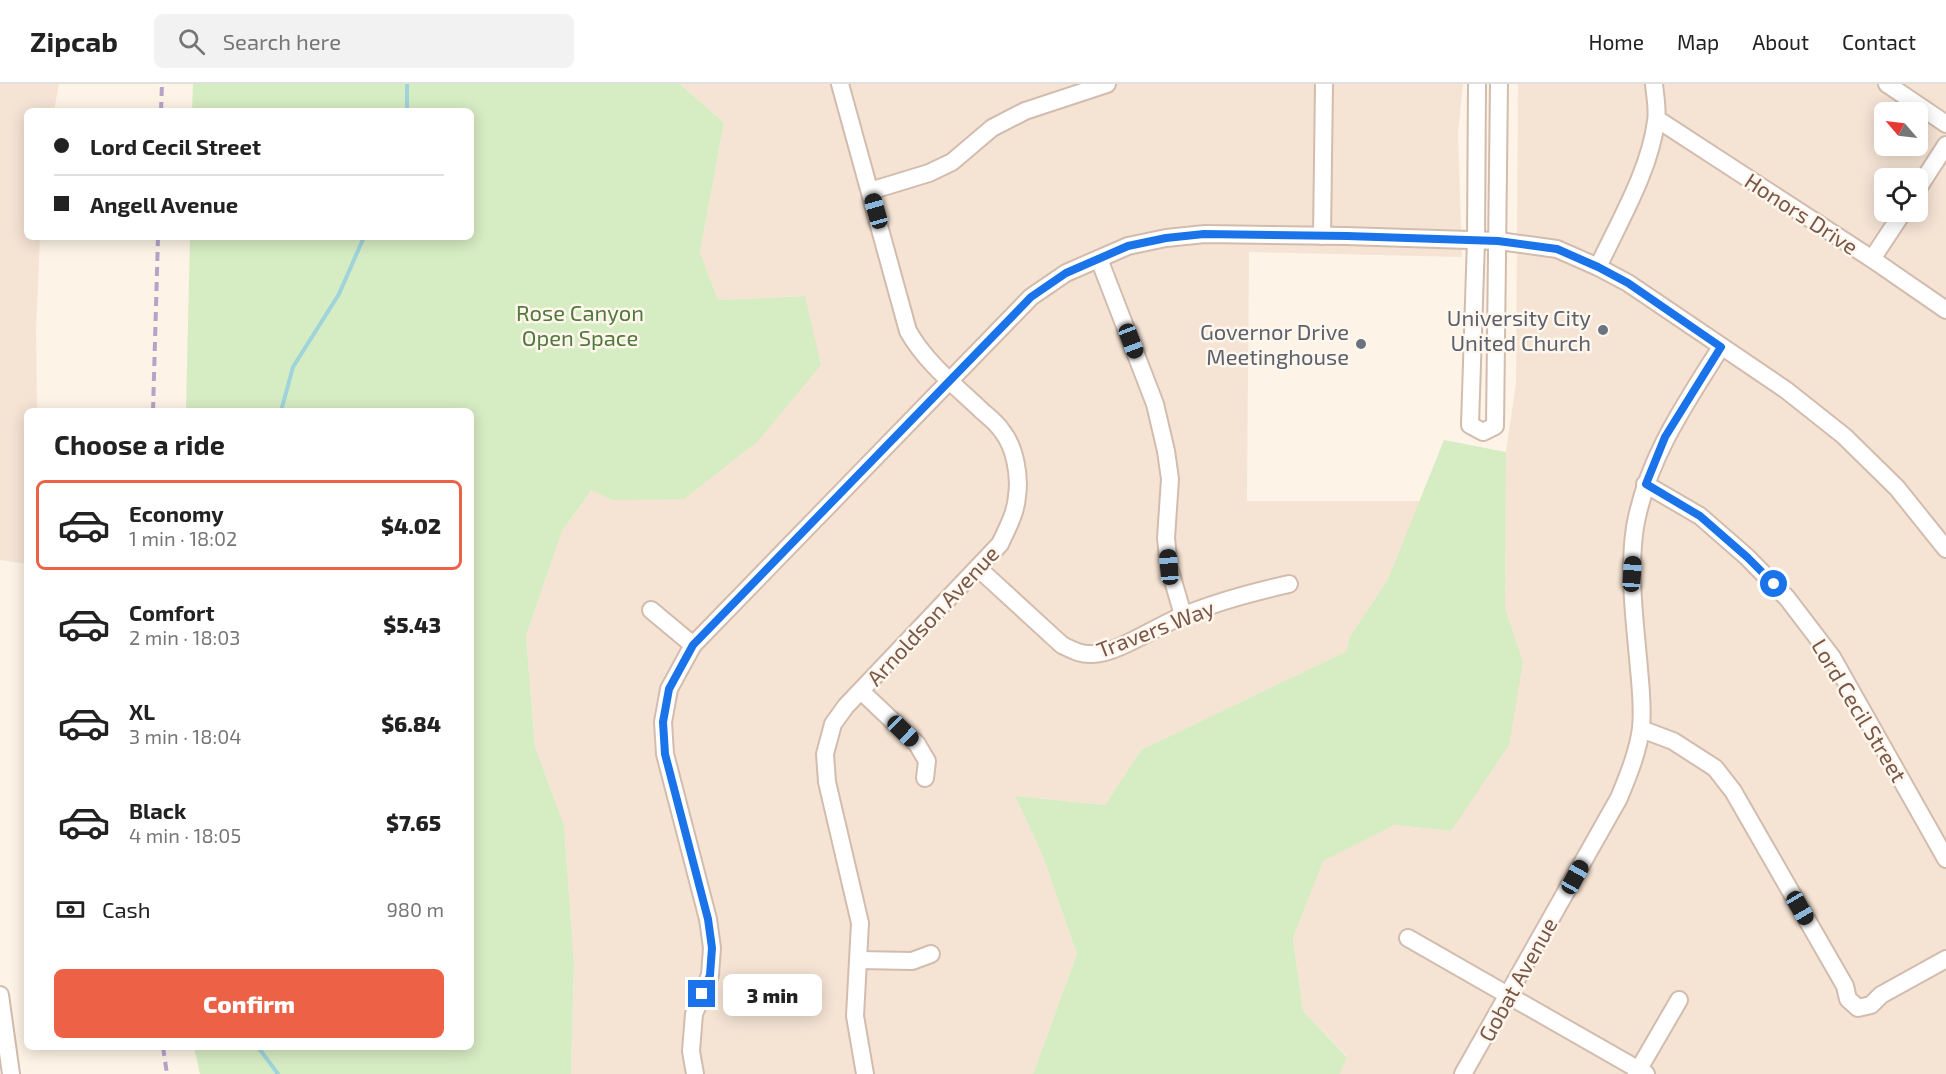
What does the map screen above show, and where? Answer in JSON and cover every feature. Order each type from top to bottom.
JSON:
[{"type":"street","name":"Arnoldson Avenue","points":[[840,84],[908,331],[917,347],[1003,431],[1012,451],[1017,474],[1017,497],[1012,519],[1000,544],[846,706],[833,724],[825,754],[827,782],[860,923],[855,1016],[865,1074]]},
{"type":"street","points":[[870,191],[952,162],[992,128],[1025,111],[1107,84]]},
{"type":"street","points":[[1322,236],[1324,84]]},
{"type":"street","points":[[1477,84],[1476,240],[1470,425],[1483,432],[1495,426],[1499,84]]},
{"type":"street","points":[[1598,267],[1640,177],[1651,147],[1657,118],[1654,84]]},
{"type":"street","points":[[1887,84],[1946,124]]},
{"type":"street","name":"Honors Drive","points":[[1657,118],[1946,310]]},
{"type":"street","points":[[1928,173],[1946,145]]},
{"type":"street","points":[[1872,259],[1896,222]]},
{"type":"street","points":[[695,1074],[691,1051],[694,1014],[710,975],[712,948],[708,919],[665,754],[663,722],[669,689],[693,645],[1031,297],[1066,273],[1128,246],[1166,238],[1204,234],[1476,240],[1557,249],[1628,283],[1786,390],[1844,436],[1897,488],[1945,544]]},
{"type":"street","points":[[1099,259],[1155,404],[1167,451],[1170,479],[1166,538],[1169,567],[1183,615]]},
{"type":"street","name":"Gobat Avenue","points":[[1463,1074],[1619,798],[1632,764],[1641,729],[1642,701],[1632,574],[1635,528],[1646,484],[1665,437],[1721,347]]},
{"type":"street","name":"Lord Cecil Street","points":[[1646,484],[1700,516],[1747,557],[1787,598],[1832,657],[1946,859]]},
{"type":"street","name":"Travers Way","points":[[978,568],[1062,645],[1078,653],[1094,654],[1111,650],[1183,615],[1288,584]]},
{"type":"street","points":[[651,610],[693,645]]},
{"type":"street","points":[[861,691],[917,744],[927,761],[925,778]]},
{"type":"street","points":[[1641,729],[1673,741],[1715,768],[1733,790],[1845,986],[1848,999],[1858,1008],[1871,1005],[1881,995],[1946,959]]},
{"type":"street","points":[[1408,938],[1508,994],[1640,1073],[1679,1000]]},
{"type":"street","points":[[859,960],[912,961],[931,954]]},
{"type":"street","points":[[0,995],[11,1074]]},
{"type":"shaded area","points":[[0,84],[59,84],[55,108],[24,108],[24,240],[40,240],[36,329],[37,408],[24,408],[24,564],[0,560]]},
{"type":"shaded area","points":[[680,84],[1463,84],[1458,132],[1462,257],[1249,252],[1247,501],[1420,501],[1388,579],[1349,638],[1347,651],[1141,750],[1105,805],[1015,796],[1042,854],[1077,954],[1033,1074],[571,1074],[574,964],[564,825],[535,747],[526,636],[562,531],[593,489],[805,296],[718,300],[700,252],[724,123]]},
{"type":"shaded area","points":[[1518,84],[1946,84],[1946,1074],[1340,1074],[1347,1056],[1303,1011],[1293,938],[1323,860],[1395,825],[1451,831],[1523,662],[1505,607],[1506,452],[1516,383]]},
{"type":"green space","name":"Rose Canyon Open Space","points":[[193,84],[680,84],[724,123],[700,252],[718,300],[805,296],[821,365],[758,441],[684,499],[612,500],[592,490],[562,531],[526,636],[535,747],[564,825],[574,964],[571,1074],[200,1074],[195,1050],[474,1050],[474,408],[186,408],[190,240],[474,240],[474,108],[192,108]]},
{"type":"green space","points":[[1444,440],[1506,452],[1505,607],[1523,662],[1509,745],[1451,831],[1395,825],[1323,861],[1293,938],[1303,1011],[1347,1057],[1340,1074],[1033,1074],[1077,954],[1042,854],[1015,796],[1105,805],[1141,750],[1347,651],[1349,638],[1388,579]]},
{"type":"waterway","points":[[407,84],[407,108]]},
{"type":"waterway","points":[[282,408],[293,367],[339,294],[363,240]]},
{"type":"waterway","points":[[260,1050],[278,1074]]},
{"type":"railway","points":[[161,108],[162,84]]},
{"type":"railway","points":[[153,408],[158,240]]},
{"type":"railway","points":[[163,1050],[167,1074]]},
{"type":"place","name":"University City United Church","points":[[1603,330]]},
{"type":"place","name":"Governor Drive Meetinghouse","points":[[1361,344]]},
{"type":"route","points":[[702,994],[710,975],[712,948],[708,919],[665,754],[663,722],[669,689],[681,664],[693,645],[1031,297],[1066,273],[1128,246],[1166,238],[1204,234],[1498,241],[1557,249],[1598,267],[1628,283],[1721,347],[1665,437],[1646,484],[1700,516],[1774,584]]}]
